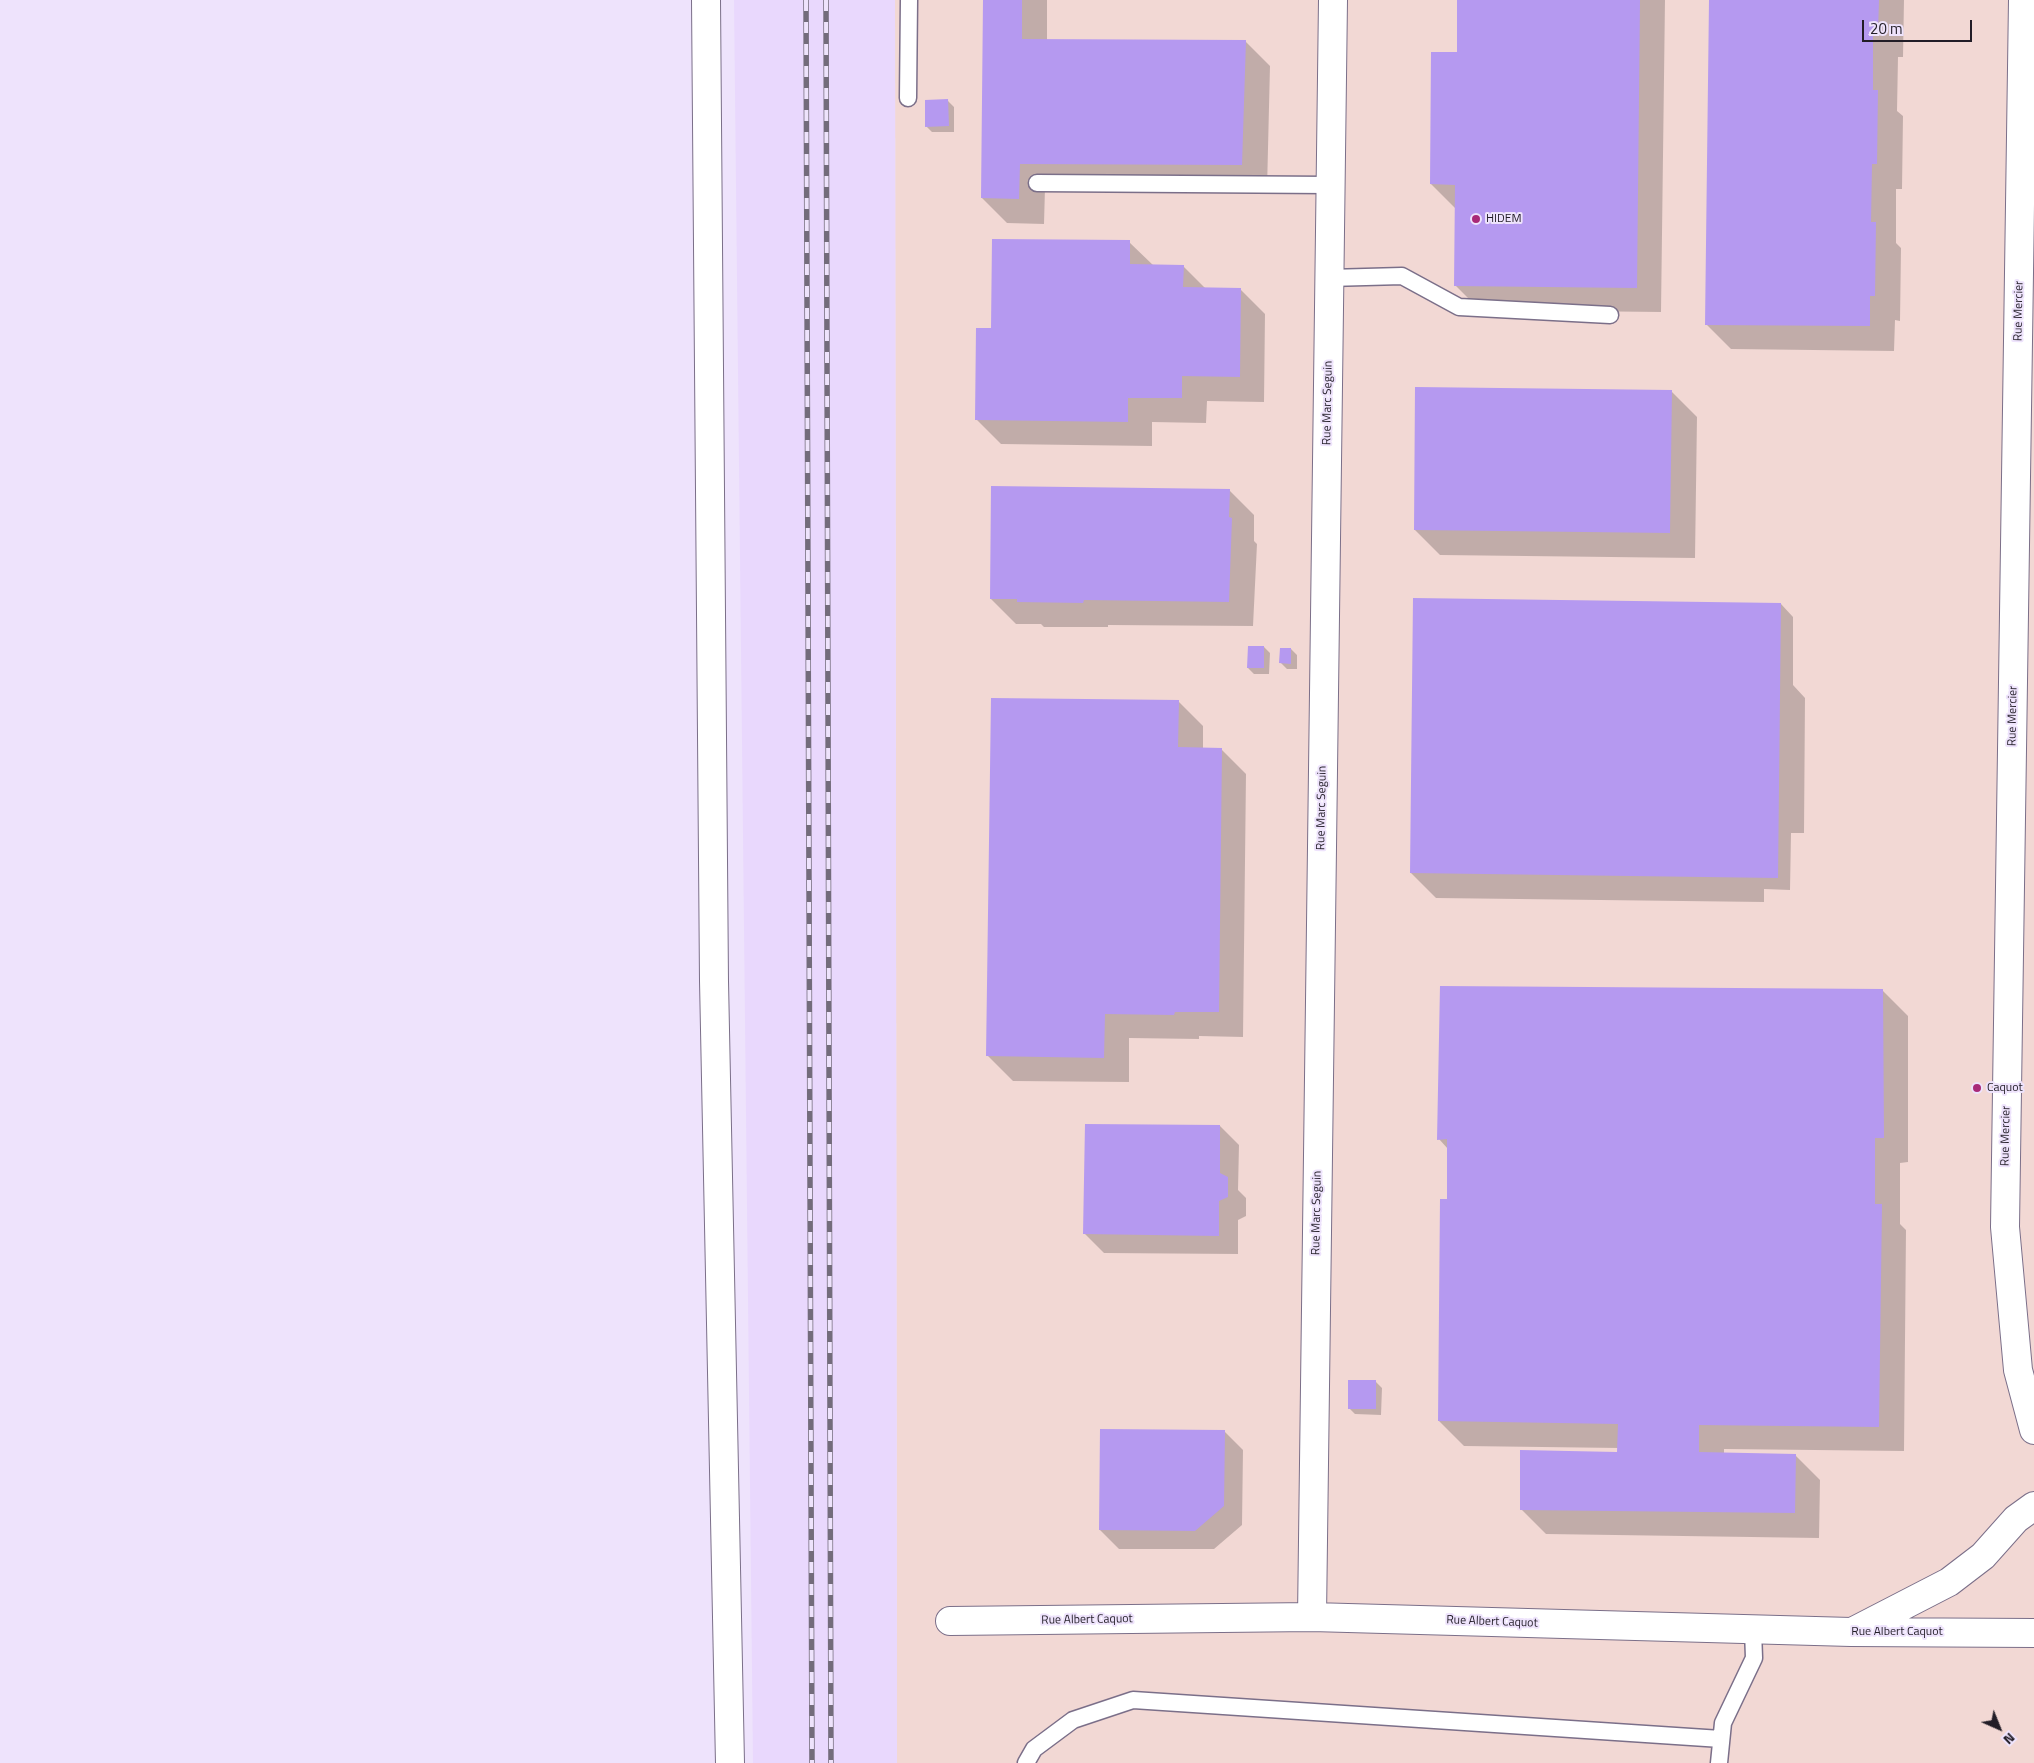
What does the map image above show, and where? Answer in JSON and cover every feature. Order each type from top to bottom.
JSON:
[{"type":"street","points":[[706,0],[714,981],[730,1763]]},
{"type":"street","name":"Rue Marc Seguin","points":[[1312,1617],[1329,185],[1333,0]]},
{"type":"street","name":"Rue Mercier","points":[[2023,0],[2005,1227],[2018,1370],[2034,1430]]},
{"type":"street","points":[[1851,1632],[1949,1582],[1983,1556],[2016,1519],[2034,1506]]},
{"type":"street","name":"Rue Albert Caquot","points":[[950,1621],[1312,1617],[1753,1630],[2034,1633]]},
{"type":"lane","points":[[908,98],[909,0]]},
{"type":"lane","points":[[1036,182],[1329,185]]},
{"type":"lane","points":[[1329,278],[1402,276],[1459,307],[1610,315]]},
{"type":"lane","points":[[1719,1763],[1723,1723],[1754,1658],[1753,1630]]},
{"type":"lane","points":[[1026,1763],[1034,1749],[1073,1720],[1133,1700],[1721,1740]]},
{"type":"shaded area","points":[[734,0],[895,0],[897,1763],[753,1763]]},
{"type":"shaded area","points":[[895,0],[2034,0],[2034,1763],[897,1763]]},
{"type":"building","points":[[983,0],[1022,0],[1022,39],[1246,40],[1242,165],[1020,164],[1019,199],[981,198]]},
{"type":"building","points":[[1457,0],[1640,0],[1637,288],[1454,286],[1455,185],[1430,184],[1431,52],[1457,52]]},
{"type":"building","points":[[1709,0],[1879,0],[1878,32],[1873,32],[1873,90],[1878,90],[1877,164],[1872,164],[1871,222],[1876,222],[1875,296],[1870,296],[1870,326],[1705,325]]},
{"type":"building","points":[[948,99],[949,126],[925,127],[925,100]]},
{"type":"building","points":[[992,239],[1130,240],[1130,264],[1184,265],[1183,287],[1241,288],[1240,377],[1182,376],[1182,398],[1128,398],[1128,422],[975,420],[976,328],[991,328]]},
{"type":"building","points":[[1415,387],[1672,390],[1670,533],[1414,530]]},
{"type":"building","points":[[991,486],[1230,489],[1229,517],[1232,518],[1229,602],[1084,600],[1083,603],[1017,602],[1017,599],[990,599]]},
{"type":"building","points":[[1413,598],[1781,603],[1778,878],[1410,873]]},
{"type":"building","points":[[1248,646],[1264,646],[1264,668],[1247,668]]},
{"type":"building","points":[[1280,648],[1291,648],[1291,664],[1279,663]]},
{"type":"building","points":[[991,698],[1179,700],[1178,747],[1222,748],[1219,1012],[1175,1012],[1174,1015],[1105,1014],[1104,1058],[986,1056]]},
{"type":"building","points":[[1440,986],[1883,989],[1884,1138],[1875,1138],[1875,1204],[1882,1204],[1879,1427],[1699,1425],[1699,1452],[1796,1454],[1795,1513],[1520,1510],[1520,1450],[1617,1452],[1618,1424],[1438,1421],[1440,1199],[1447,1199],[1447,1139],[1437,1140]]},
{"type":"building","points":[[1085,1124],[1220,1125],[1220,1173],[1228,1177],[1228,1197],[1219,1201],[1219,1236],[1083,1234]]},
{"type":"building","points":[[1348,1380],[1376,1380],[1376,1409],[1348,1409]]},
{"type":"building","points":[[1100,1429],[1225,1430],[1224,1506],[1195,1531],[1099,1530]]},
{"type":"railway","points":[[806,0],[812,1763]]},
{"type":"railway","points":[[826,0],[831,1763]]},
{"type":"place","name":"HIDEM","points":[[1476,219]]},
{"type":"place","name":"Caquot","points":[[1977,1088]]}]
